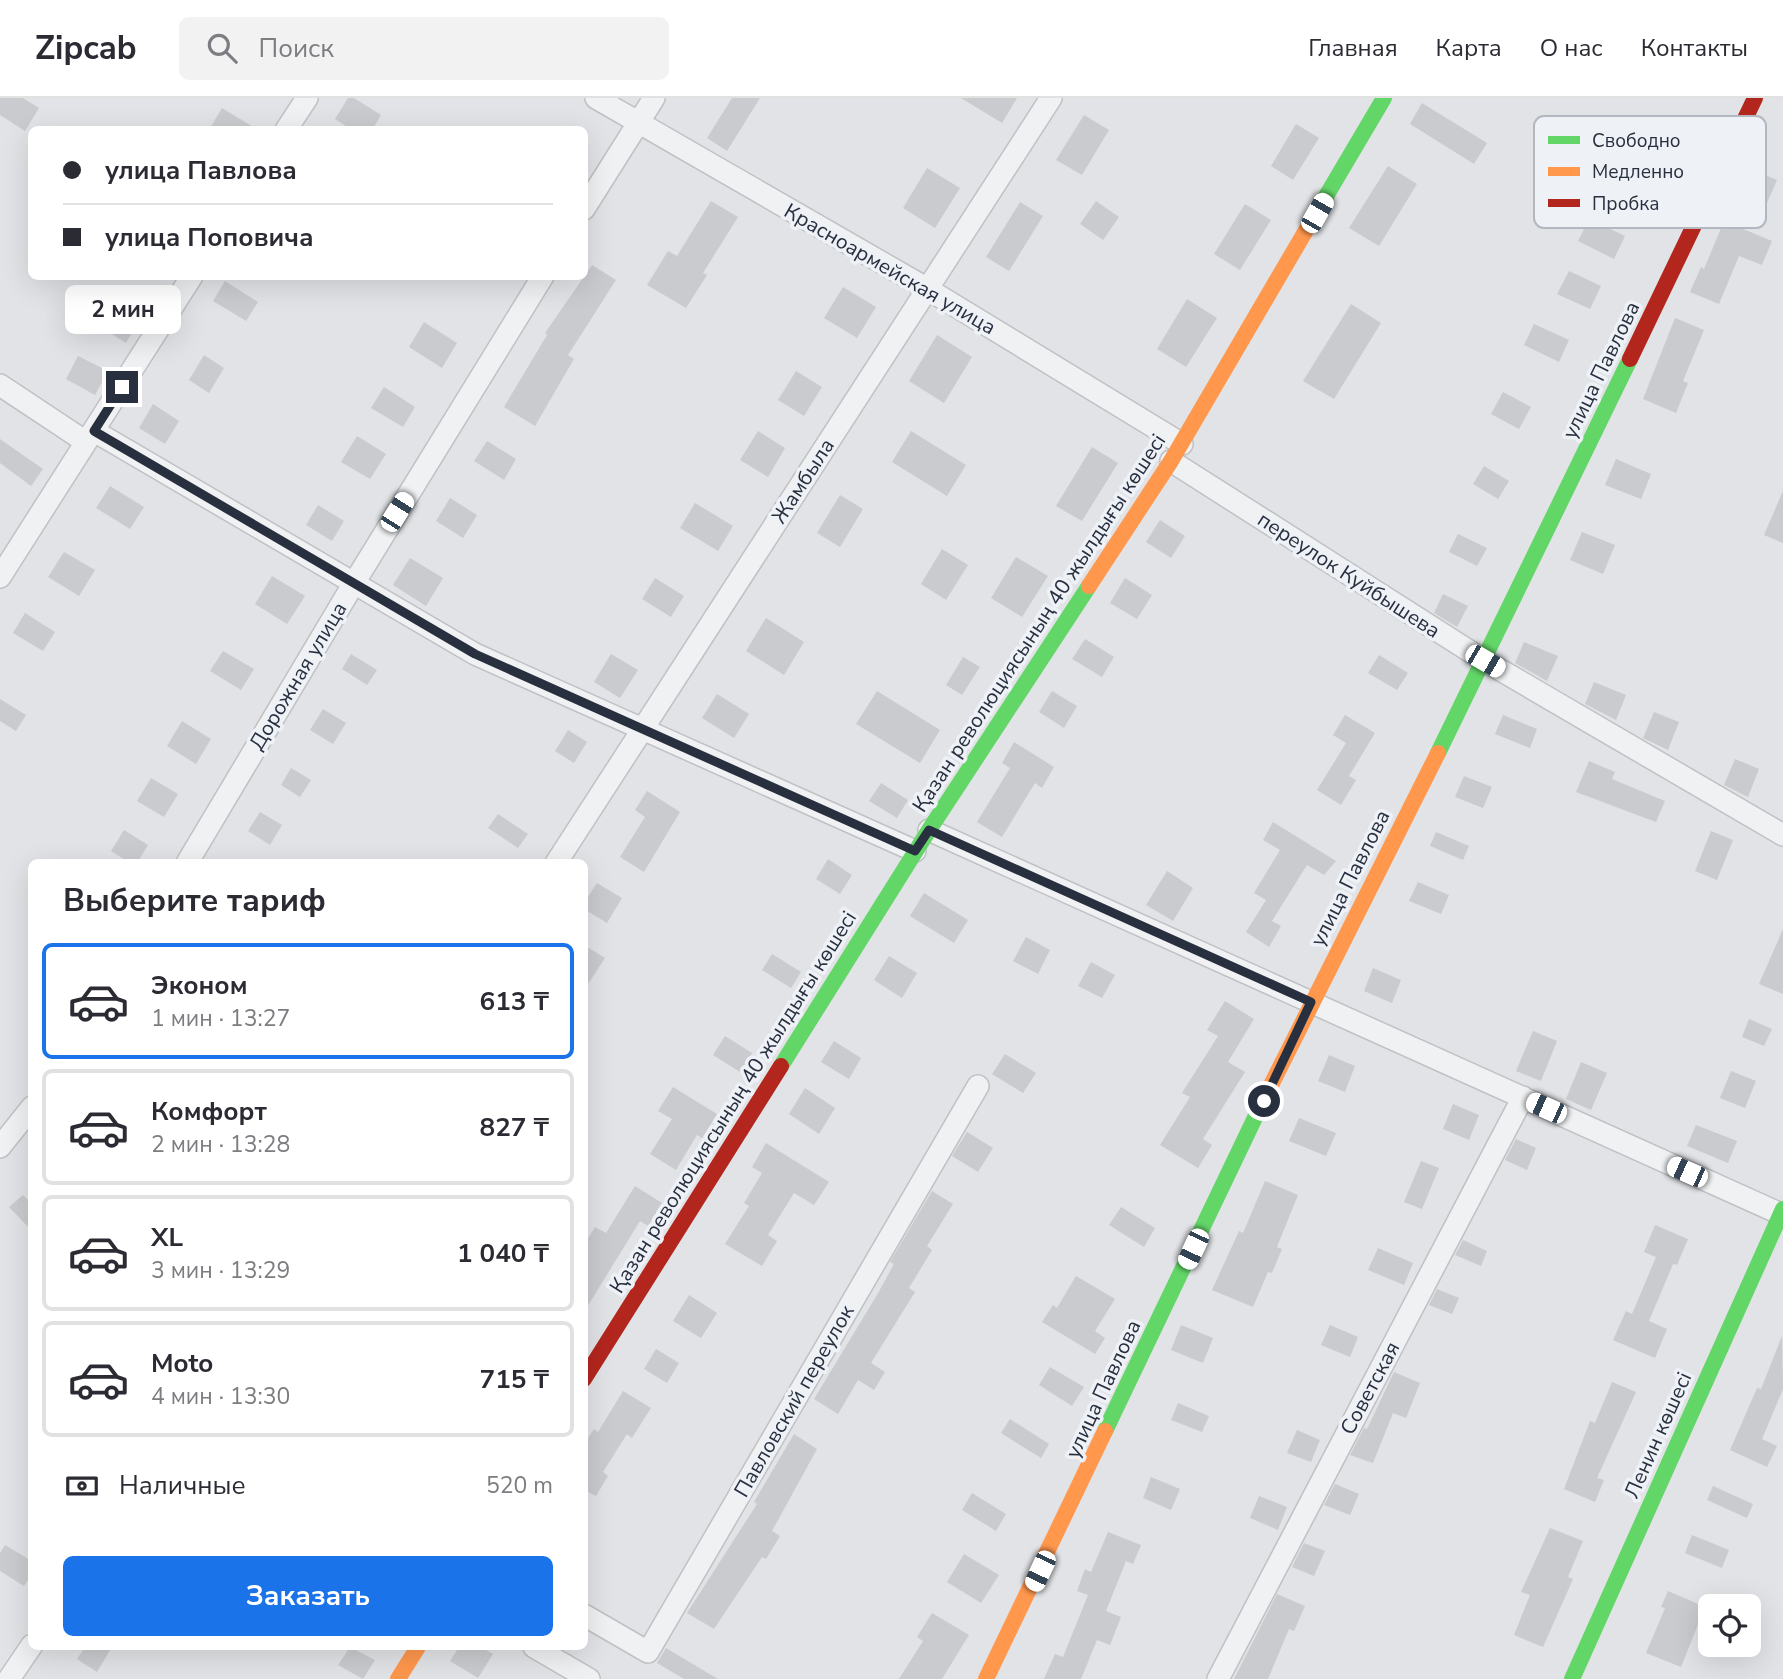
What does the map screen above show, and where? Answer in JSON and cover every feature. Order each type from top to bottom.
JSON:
[{"type":"street","points":[[289,126],[307,98]]},
{"type":"street","name":"Красноармейская улица","points":[[596,98],[926,288],[1177,453]]},
{"type":"street","points":[[588,203],[654,98]]},
{"type":"street","name":"Жамбыла","points":[[558,859],[644,730],[926,288],[1051,98]]},
{"type":"street","name":"Қазан революциясының 40 жылдығы көшесі","points":[[588,1373],[915,851],[1177,453],[1384,98]]},
{"type":"street","name":"улица Павлова","points":[[1746,116],[1755,98]]},
{"type":"street","name":"улица Павлова","points":[[986,1679],[1311,1002],[1485,661],[1693,228]]},
{"type":"street","points":[[0,577],[189,280]]},
{"type":"street","name":"Дорожная улица","points":[[189,859],[354,583],[541,280]]},
{"type":"street","points":[[0,385],[354,583],[475,654],[915,851]]},
{"type":"street","name":"переулок Куйбышева","points":[[1177,453],[1485,661],[1783,835]]},
{"type":"street","points":[[929,830],[1782,1211]]},
{"type":"street","name":"Павловский переулок","points":[[588,1617],[648,1652],[978,1086]]},
{"type":"street","name":"Советская","points":[[1218,1679],[1523,1097]]},
{"type":"street","points":[[0,1147],[28,1112]]},
{"type":"street","name":"Ленин көшесі","points":[[1572,1679],[1782,1211]]},
{"type":"street","points":[[9,1679],[29,1650]]},
{"type":"street","points":[[398,1679],[416,1650]]},
{"type":"street","points":[[539,1650],[589,1679]]},
{"type":"building","points":[[0,98],[23,98],[39,108],[25,131],[0,115]]},
{"type":"building","points":[[348,98],[354,98],[381,115],[374,126],[346,126],[335,119]]},
{"type":"building","points":[[732,98],[760,98],[727,151],[707,138]]},
{"type":"building","points":[[961,98],[1017,98],[1002,123]]},
{"type":"building","points":[[1422,103],[1487,143],[1474,164],[1410,124]]},
{"type":"building","points":[[222,108],[251,126],[211,126]]},
{"type":"building","points":[[1084,115],[1109,130],[1082,175],[1056,160]]},
{"type":"building","points":[[1296,124],[1319,138],[1293,180],[1271,166]]},
{"type":"building","points":[[1388,166],[1417,184],[1379,246],[1349,228]]},
{"type":"building","points":[[927,168],[960,188],[935,228],[903,208]]},
{"type":"building","points":[[1766,175],[1777,180],[1766,203]]},
{"type":"building","points":[[711,201],[738,217],[703,273],[707,275],[686,308],[647,285],[668,251],[677,256]]},
{"type":"building","points":[[1096,201],[1119,217],[1103,240],[1080,224]]},
{"type":"building","points":[[1020,202],[1043,216],[1009,271],[986,257]]},
{"type":"building","points":[[1245,204],[1271,220],[1240,270],[1214,254]]},
{"type":"building","points":[[1584,228],[1608,228],[1625,236],[1614,259],[1578,241]]},
{"type":"building","points":[[1721,228],[1741,228],[1772,241],[1762,265],[1739,256],[1719,304],[1690,292],[1701,267],[1704,269]]},
{"type":"building","points":[[592,265],[616,280],[568,355],[574,359],[535,426],[504,407],[547,335],[545,333],[582,280],[588,280],[588,271]]},
{"type":"building","points":[[1569,271],[1601,286],[1590,309],[1557,294]]},
{"type":"building","points":[[225,281],[258,302],[246,321],[213,301]]},
{"type":"building","points":[[843,287],[876,307],[857,338],[824,318]]},
{"type":"building","points":[[1187,299],[1217,318],[1186,367],[1157,349]]},
{"type":"building","points":[[106,304],[138,323],[126,343],[94,323]]},
{"type":"building","points":[[1351,304],[1381,323],[1334,399],[1303,381]]},
{"type":"building","points":[[1675,318],[1704,330],[1683,381],[1688,383],[1676,413],[1643,399]]},
{"type":"building","points":[[424,322],[457,343],[442,368],[409,347]]},
{"type":"building","points":[[1534,324],[1569,340],[1559,362],[1524,345]]},
{"type":"building","points":[[937,335],[972,357],[944,403],[909,381]]},
{"type":"building","points":[[204,355],[224,368],[209,393],[189,380]]},
{"type":"building","points":[[78,356],[108,371],[95,395],[66,379]]},
{"type":"building","points":[[796,371],[822,387],[804,416],[778,400]]},
{"type":"building","points":[[384,387],[415,407],[403,427],[371,408]]},
{"type":"building","points":[[1503,392],[1531,407],[1519,429],[1491,414]]},
{"type":"building","points":[[153,404],[179,421],[165,444],[139,428]]},
{"type":"building","points":[[758,431],[785,448],[768,477],[740,460]]},
{"type":"building","points":[[911,431],[966,465],[947,496],[892,462]]},
{"type":"building","points":[[357,436],[386,454],[370,479],[341,462]]},
{"type":"building","points":[[0,439],[43,469],[31,486],[0,463]]},
{"type":"building","points":[[487,441],[516,459],[504,480],[474,461]]},
{"type":"building","points":[[1092,447],[1118,463],[1082,521],[1056,506]]},
{"type":"building","points":[[1616,459],[1651,474],[1641,499],[1605,485]]},
{"type":"building","points":[[1484,466],[1509,481],[1498,499],[1473,484]]},
{"type":"building","points":[[110,486],[144,507],[130,529],[96,508]]},
{"type":"building","points":[[1783,491],[1783,543],[1764,535]]},
{"type":"building","points":[[840,495],[863,509],[840,547],[817,533]]},
{"type":"building","points":[[450,498],[477,515],[463,538],[436,521]]},
{"type":"building","points":[[695,503],[733,526],[718,551],[680,528]]},
{"type":"building","points":[[318,505],[344,521],[332,541],[306,525]]},
{"type":"building","points":[[1160,520],[1185,536],[1171,558],[1146,542]]},
{"type":"building","points":[[1582,532],[1615,545],[1603,574],[1570,560]]},
{"type":"building","points":[[1458,534],[1487,548],[1477,566],[1449,552]]},
{"type":"building","points":[[942,549],[968,565],[946,600],[921,584]]},
{"type":"building","points":[[64,552],[95,570],[79,596],[48,577]]},
{"type":"building","points":[[1016,557],[1048,576],[1022,617],[991,598]]},
{"type":"building","points":[[410,558],[443,578],[426,606],[393,585]]},
{"type":"building","points":[[272,576],[305,596],[287,624],[255,604]]},
{"type":"building","points":[[655,578],[684,596],[671,617],[642,599]]},
{"type":"building","points":[[1125,578],[1152,595],[1137,619],[1110,603]]},
{"type":"building","points":[[1443,594],[1468,606],[1457,627],[1434,613]]},
{"type":"building","points":[[25,613],[55,632],[43,651],[13,633]]},
{"type":"building","points":[[766,618],[804,642],[784,675],[746,651]]},
{"type":"building","points":[[1085,639],[1114,657],[1102,677],[1072,659]]},
{"type":"building","points":[[1524,642],[1558,656],[1547,681],[1515,663]]},
{"type":"building","points":[[223,651],[254,669],[241,690],[210,671]]},
{"type":"building","points":[[351,654],[377,670],[367,685],[342,669]]},
{"type":"building","points":[[611,654],[638,670],[620,698],[594,682]]},
{"type":"building","points":[[1379,655],[1408,673],[1397,690],[1368,673]]},
{"type":"building","points":[[963,657],[980,667],[962,695],[946,685]]},
{"type":"building","points":[[1594,682],[1626,695],[1616,720],[1585,704]]},
{"type":"building","points":[[877,691],[940,730],[920,763],[856,724]]},
{"type":"building","points":[[1052,691],[1077,706],[1064,728],[1039,712]]},
{"type":"building","points":[[717,694],[749,714],[734,738],[702,718]]},
{"type":"building","points":[[0,699],[26,715],[16,731],[0,721]]},
{"type":"building","points":[[323,709],[346,723],[333,744],[310,730]]},
{"type":"building","points":[[1654,712],[1679,722],[1668,750],[1643,738]]},
{"type":"building","points":[[1345,715],[1375,733],[1349,776],[1356,780],[1341,805],[1317,790],[1346,743],[1333,735]]},
{"type":"building","points":[[1503,715],[1537,729],[1530,748],[1495,734]]},
{"type":"building","points":[[182,721],[211,739],[196,764],[167,746]]},
{"type":"building","points":[[568,730],[587,742],[574,763],[555,751]]},
{"type":"building","points":[[1014,742],[1054,767],[1042,788],[1035,783],[1002,837],[977,822],[1010,768],[1002,763]]},
{"type":"building","points":[[1735,759],[1759,769],[1748,797],[1724,785]]},
{"type":"building","points":[[1589,761],[1615,772],[1612,779],[1665,801],[1656,822],[1576,792]]},
{"type":"building","points":[[291,768],[311,780],[300,797],[281,785]]},
{"type":"building","points":[[1464,776],[1492,787],[1483,808],[1455,797]]},
{"type":"building","points":[[151,778],[178,794],[164,817],[137,801]]},
{"type":"building","points":[[881,783],[908,800],[897,818],[869,801]]},
{"type":"building","points":[[647,791],[680,812],[644,872],[620,857],[645,817],[635,810]]},
{"type":"building","points":[[260,812],[282,825],[270,845],[248,831]]},
{"type":"building","points":[[498,814],[528,834],[518,848],[488,828]]},
{"type":"building","points":[[1273,822],[1336,861],[1324,875],[1307,865],[1272,921],[1281,926],[1269,947],[1246,932],[1266,900],[1254,893],[1280,850],[1263,840]]},
{"type":"building","points":[[124,830],[148,845],[139,859],[124,859],[111,851]]},
{"type":"building","points":[[1711,831],[1733,840],[1717,880],[1695,871]]},
{"type":"building","points":[[1436,832],[1469,846],[1463,860],[1430,846]]},
{"type":"building","points":[[828,859],[852,875],[840,894],[816,879]]},
{"type":"building","points":[[1167,871],[1193,888],[1173,921],[1146,905]]},
{"type":"building","points":[[1418,882],[1449,895],[1441,914],[1409,901]]},
{"type":"building","points":[[597,883],[622,898],[607,923],[588,911],[588,897]]},
{"type":"building","points":[[924,893],[968,920],[954,943],[910,916]]},
{"type":"building","points":[[1783,929],[1783,994],[1759,984]]},
{"type":"building","points":[[1026,937],[1050,950],[1038,974],[1013,961]]},
{"type":"building","points":[[588,947],[605,958],[588,984]]},
{"type":"building","points":[[772,954],[801,972],[791,988],[762,970]]},
{"type":"building","points":[[889,956],[917,973],[902,998],[874,980]]},
{"type":"building","points":[[1091,962],[1115,975],[1102,998],[1078,986]]},
{"type":"building","points":[[1373,968],[1401,980],[1392,1003],[1364,991]]},
{"type":"building","points":[[1225,1001],[1254,1019],[1228,1062],[1245,1072],[1203,1139],[1212,1145],[1198,1168],[1160,1145],[1190,1097],[1182,1093],[1218,1036],[1207,1030]]},
{"type":"building","points":[[1749,1019],[1772,1029],[1764,1046],[1742,1037]]},
{"type":"building","points":[[1533,1031],[1557,1041],[1541,1081],[1516,1071]]},
{"type":"building","points":[[725,1036],[752,1053],[740,1072],[713,1055]]},
{"type":"building","points":[[834,1041],[861,1058],[849,1079],[821,1062]]},
{"type":"building","points":[[1005,1054],[1036,1073],[1023,1093],[992,1074]]},
{"type":"building","points":[[1329,1055],[1355,1066],[1345,1092],[1318,1081]]},
{"type":"building","points":[[1581,1062],[1607,1073],[1591,1110],[1566,1099]]},
{"type":"building","points":[[1731,1071],[1756,1081],[1745,1108],[1720,1098]]},
{"type":"building","points":[[673,1087],[717,1114],[702,1138],[697,1135],[676,1170],[650,1154],[672,1119],[658,1111]]},
{"type":"building","points":[[805,1088],[835,1108],[819,1134],[789,1114]]},
{"type":"building","points":[[1453,1104],[1479,1115],[1469,1140],[1443,1129]]},
{"type":"building","points":[[1299,1118],[1336,1133],[1326,1156],[1289,1141]]},
{"type":"building","points":[[1696,1125],[1737,1141],[1728,1163],[1687,1146]]},
{"type":"building","points":[[967,1132],[993,1148],[978,1172],[952,1156]]},
{"type":"building","points":[[1516,1139],[1536,1148],[1527,1170],[1505,1160]]},
{"type":"building","points":[[766,1143],[829,1182],[814,1205],[794,1193],[768,1235],[777,1241],[762,1266],[725,1244],[749,1206],[744,1203],[762,1173],[752,1167]]},
{"type":"building","points":[[1421,1161],[1439,1168],[1422,1209],[1404,1202]]},
{"type":"building","points":[[1265,1181],[1298,1195],[1277,1247],[1282,1249],[1272,1273],[1268,1272],[1253,1307],[1212,1290],[1239,1231],[1243,1233]]},
{"type":"building","points":[[635,1186],[662,1203],[648,1226],[640,1221],[588,1306],[588,1238],[595,1227],[606,1233]]},
{"type":"building","points":[[932,1191],[953,1204],[927,1246],[932,1250],[909,1288],[915,1292],[871,1363],[885,1372],[874,1390],[858,1380],[838,1414],[814,1399],[877,1295],[894,1264],[890,1262]]},
{"type":"building","points":[[23,1195],[28,1200],[28,1227],[9,1207]]},
{"type":"building","points":[[1121,1207],[1155,1228],[1144,1247],[1109,1225]]},
{"type":"building","points":[[1655,1225],[1688,1239],[1677,1265],[1673,1264],[1649,1321],[1667,1329],[1655,1358],[1613,1340],[1626,1311],[1632,1314],[1656,1257],[1644,1252]]},
{"type":"building","points":[[1463,1240],[1487,1251],[1481,1266],[1455,1255]]},
{"type":"building","points":[[1378,1248],[1413,1263],[1404,1285],[1368,1270]]},
{"type":"building","points":[[1076,1276],[1115,1299],[1095,1331],[1105,1338],[1095,1354],[1042,1322],[1053,1305],[1057,1308]]},
{"type":"building","points":[[1437,1289],[1459,1298],[1452,1314],[1429,1305]]},
{"type":"building","points":[[689,1295],[717,1313],[701,1338],[673,1321]]},
{"type":"building","points":[[1181,1325],[1213,1338],[1203,1363],[1171,1350]]},
{"type":"building","points":[[1330,1325],[1358,1337],[1350,1357],[1321,1345]]},
{"type":"building","points":[[1782,1336],[1783,1389],[1762,1439],[1777,1446],[1767,1467],[1730,1450],[1757,1388],[1761,1389]]},
{"type":"building","points":[[656,1349],[679,1363],[667,1383],[644,1369]]},
{"type":"building","points":[[1050,1367],[1084,1387],[1072,1406],[1039,1385]]},
{"type":"building","points":[[1394,1372],[1420,1383],[1406,1418],[1393,1413],[1373,1463],[1350,1455],[1364,1428],[1367,1429]]},
{"type":"building","points":[[1612,1382],[1636,1392],[1597,1478],[1604,1480],[1595,1502],[1564,1489],[1590,1421],[1595,1423]]},
{"type":"building","points":[[623,1391],[651,1408],[632,1438],[627,1434],[603,1472],[608,1476],[596,1496],[588,1492],[588,1438],[594,1429],[598,1432]]},
{"type":"building","points":[[1178,1403],[1209,1416],[1202,1432],[1171,1420]]},
{"type":"building","points":[[1010,1419],[1049,1444],[1041,1458],[1001,1433]]},
{"type":"building","points":[[1297,1430],[1320,1440],[1311,1462],[1287,1453]]},
{"type":"building","points":[[794,1434],[817,1449],[772,1531],[780,1536],[766,1559],[762,1557],[714,1629],[687,1613],[757,1504],[754,1502]]},
{"type":"building","points":[[1151,1477],[1180,1489],[1171,1510],[1143,1498]]},
{"type":"building","points":[[1335,1484],[1359,1494],[1350,1515],[1324,1505]]},
{"type":"building","points":[[1713,1486],[1753,1504],[1747,1518],[1707,1500]]},
{"type":"building","points":[[972,1493],[1006,1514],[996,1531],[962,1510]]},
{"type":"building","points":[[1259,1496],[1287,1507],[1278,1530],[1250,1518]]},
{"type":"building","points":[[1550,1528],[1583,1541],[1568,1577],[1573,1579],[1543,1647],[1514,1635],[1530,1595],[1521,1592]]},
{"type":"building","points":[[1108,1532],[1141,1545],[1133,1564],[1126,1561],[1106,1611],[1121,1617],[1110,1645],[1097,1640],[1081,1679],[1044,1679],[1055,1654],[1063,1657],[1088,1595],[1077,1591],[1085,1569],[1091,1572]]},
{"type":"building","points":[[1692,1535],[1729,1550],[1722,1568],[1685,1553]]},
{"type":"building","points":[[1304,1543],[1325,1551],[1314,1576],[1292,1567]]},
{"type":"building","points":[[5,1545],[28,1559],[28,1580],[24,1586],[0,1571],[0,1553]]},
{"type":"building","points":[[964,1554],[999,1575],[981,1603],[947,1582]]},
{"type":"building","points":[[1668,1591],[1698,1604],[1698,1624],[1681,1667],[1646,1653],[1665,1608],[1661,1607]]},
{"type":"building","points":[[1277,1594],[1305,1606],[1294,1631],[1289,1629],[1268,1679],[1234,1679]]},
{"type":"building","points":[[932,1613],[969,1635],[942,1679],[899,1679],[923,1641],[917,1637]]},
{"type":"building","points":[[666,1648],[718,1679],[684,1679],[657,1663]]},
{"type":"building","points":[[83,1650],[110,1650],[97,1672],[77,1659]]},
{"type":"building","points":[[348,1650],[356,1650],[375,1660],[363,1679],[338,1665]]},
{"type":"building","points":[[457,1650],[486,1650],[493,1654],[478,1678],[450,1661]]},
{"type":"traffic: fast","points":[[1322,203],[1384,98]]},
{"type":"traffic: fast","points":[[1438,753],[1630,359]]},
{"type":"traffic: fast","points":[[781,1066],[929,830],[1089,586]]},
{"type":"traffic: fast","points":[[1105,1431],[1262,1103]]},
{"type":"traffic: fast","points":[[1572,1679],[1783,1209]]},
{"type":"traffic: slow","points":[[1089,586],[1171,461],[1322,203]]},
{"type":"traffic: slow","points":[[1262,1103],[1438,753]]},
{"type":"traffic: slow","points":[[986,1679],[1105,1431]]},
{"type":"traffic: slow","points":[[398,1679],[416,1650]]},
{"type":"traffic: jam","points":[[1746,116],[1755,98]]},
{"type":"traffic: jam","points":[[1630,359],[1693,228]]},
{"type":"traffic: jam","points":[[588,1373],[781,1066]]},
{"type":"route","points":[[122,387],[94,431],[475,654],[915,851],[929,830],[1311,1002],[1264,1101]]}]
